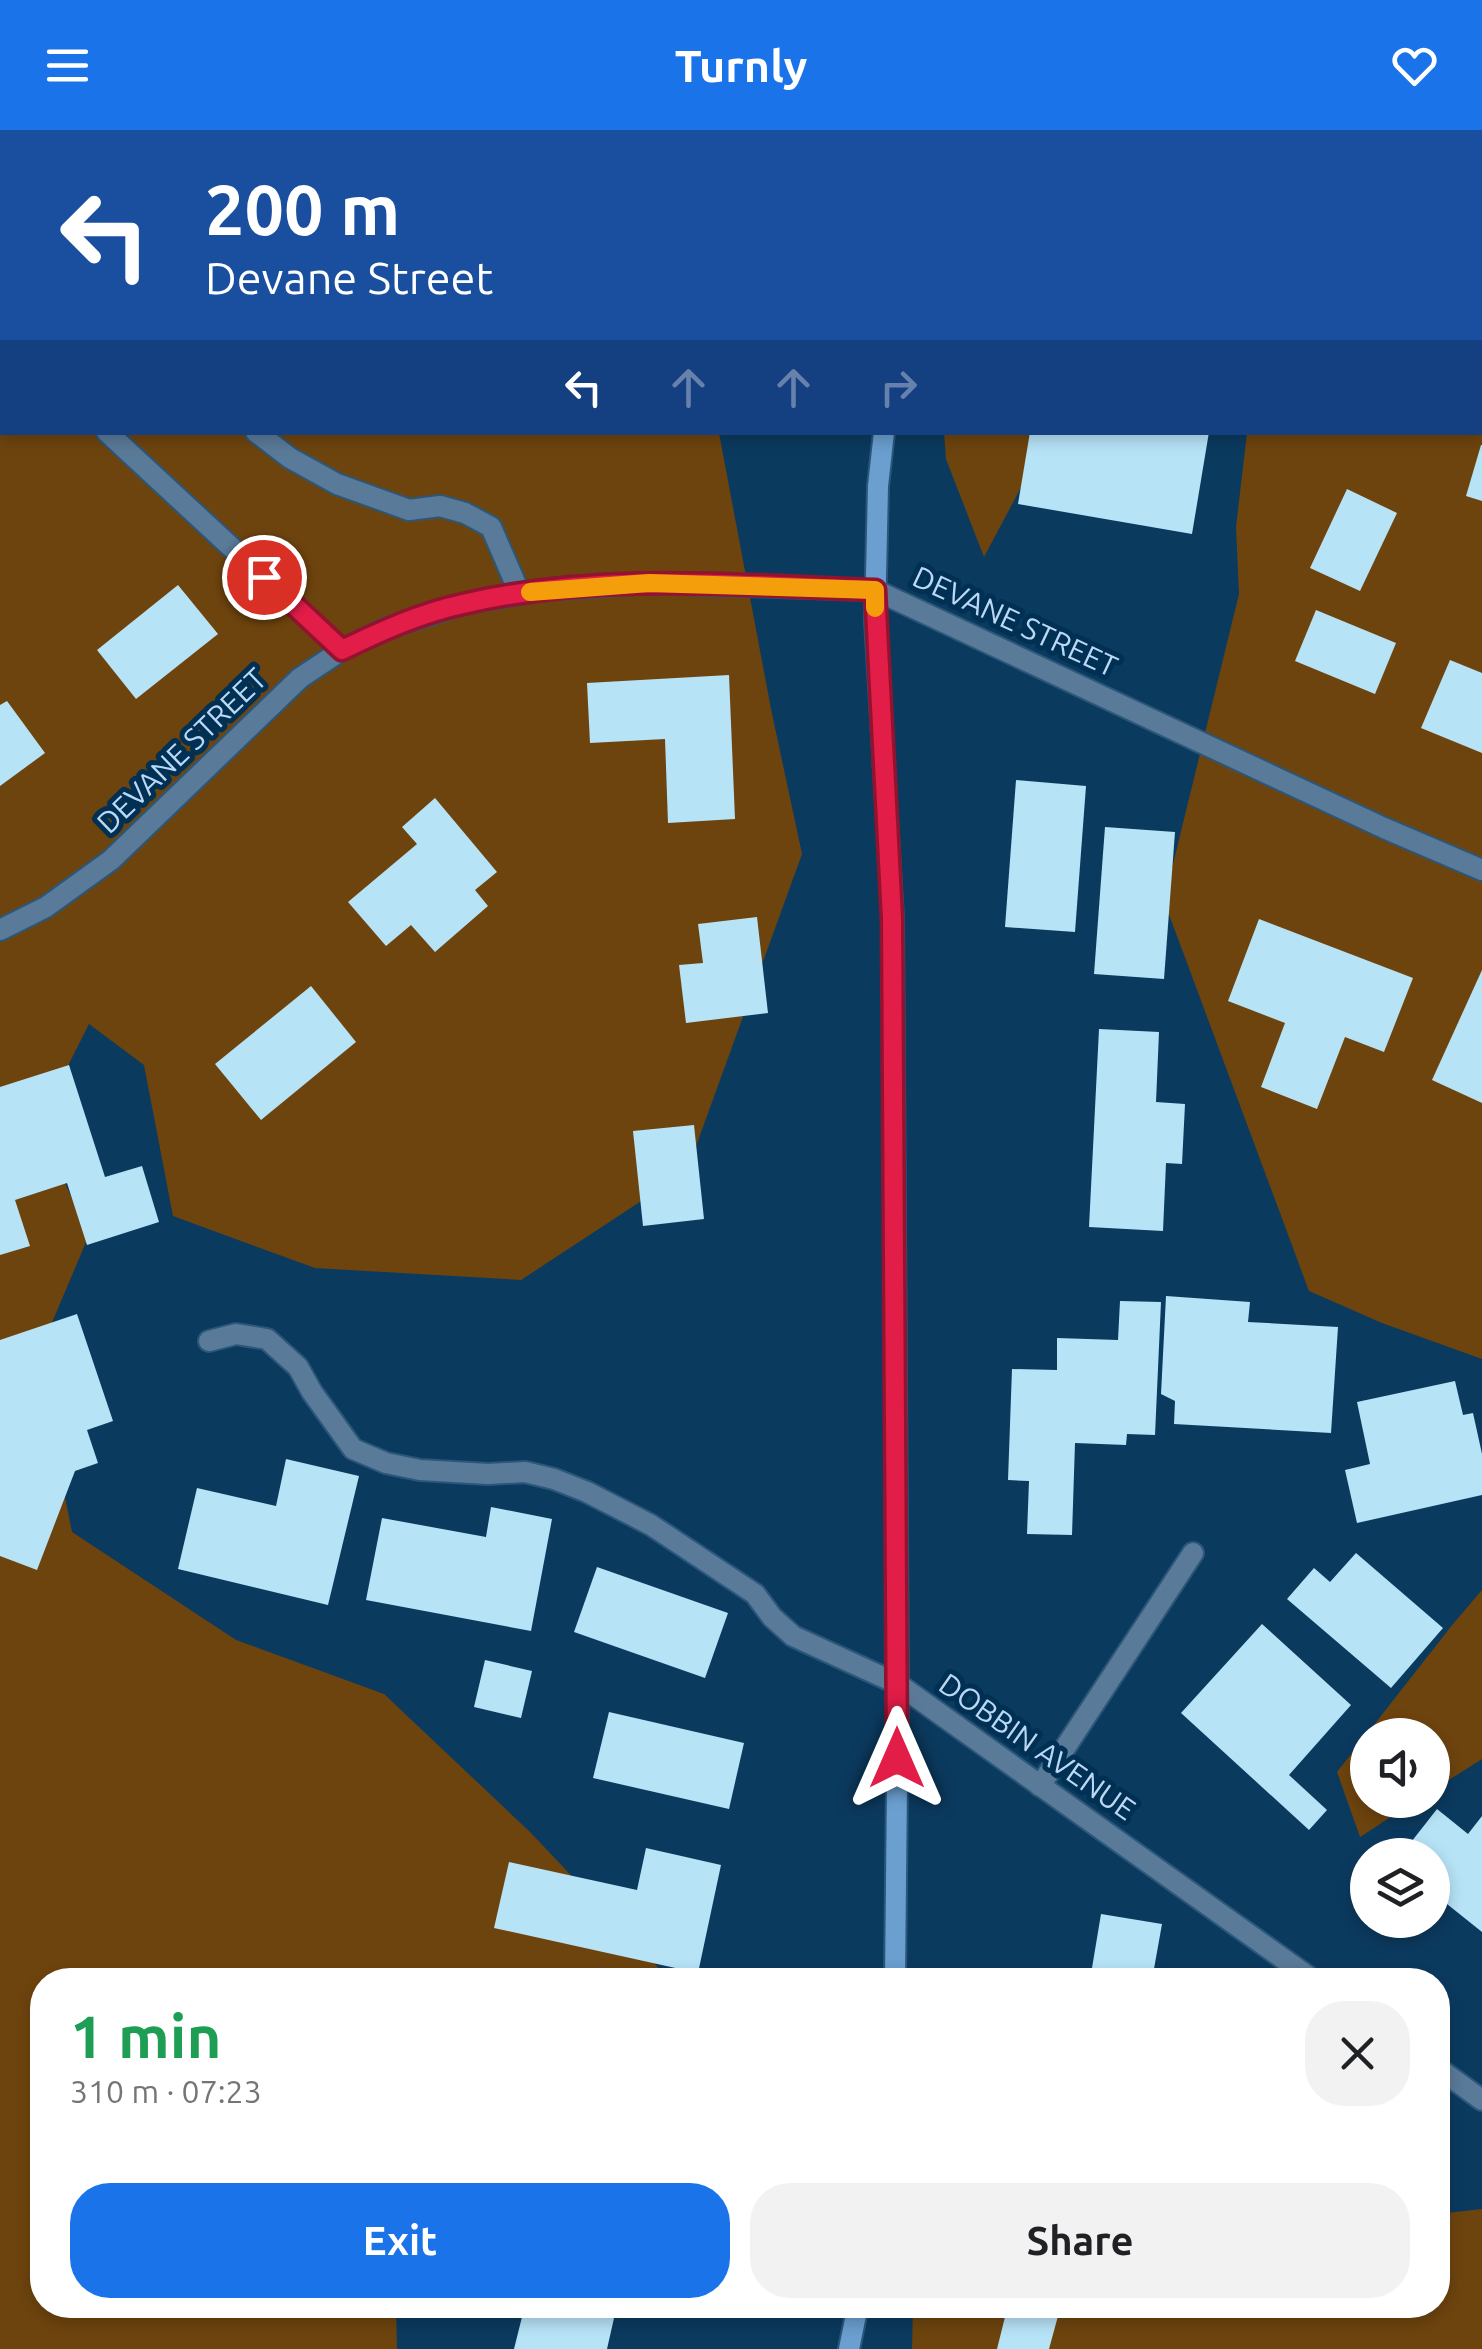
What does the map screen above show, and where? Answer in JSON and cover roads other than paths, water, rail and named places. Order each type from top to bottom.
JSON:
[{"type":"main road","points":[[884,435],[875,590],[892,918],[898,1684],[896,1968]]},
{"type":"main road","points":[[850,2349],[856,2318]]},
{"type":"street","points":[[110,435],[342,650]]},
{"type":"street","points":[[260,435],[290,458],[337,484],[409,510],[440,506],[466,513],[491,527],[520,594]]},
{"type":"street","name":"DEVANE STREET","points":[[0,930],[46,907],[111,860],[300,678],[342,650],[385,629],[462,604],[542,590],[649,583],[875,590],[1482,870]]},
{"type":"street","name":"DOBBIN AVENUE","points":[[209,1341],[236,1334],[267,1339],[298,1367],[354,1448],[386,1463],[420,1470],[525,1472],[554,1478],[651,1525],[755,1594],[772,1618],[792,1636],[898,1684],[1296,1968]]},
{"type":"street","points":[[1040,1786],[1193,1553]]},
{"type":"street","points":[[1450,2077],[1482,2100]]}]
